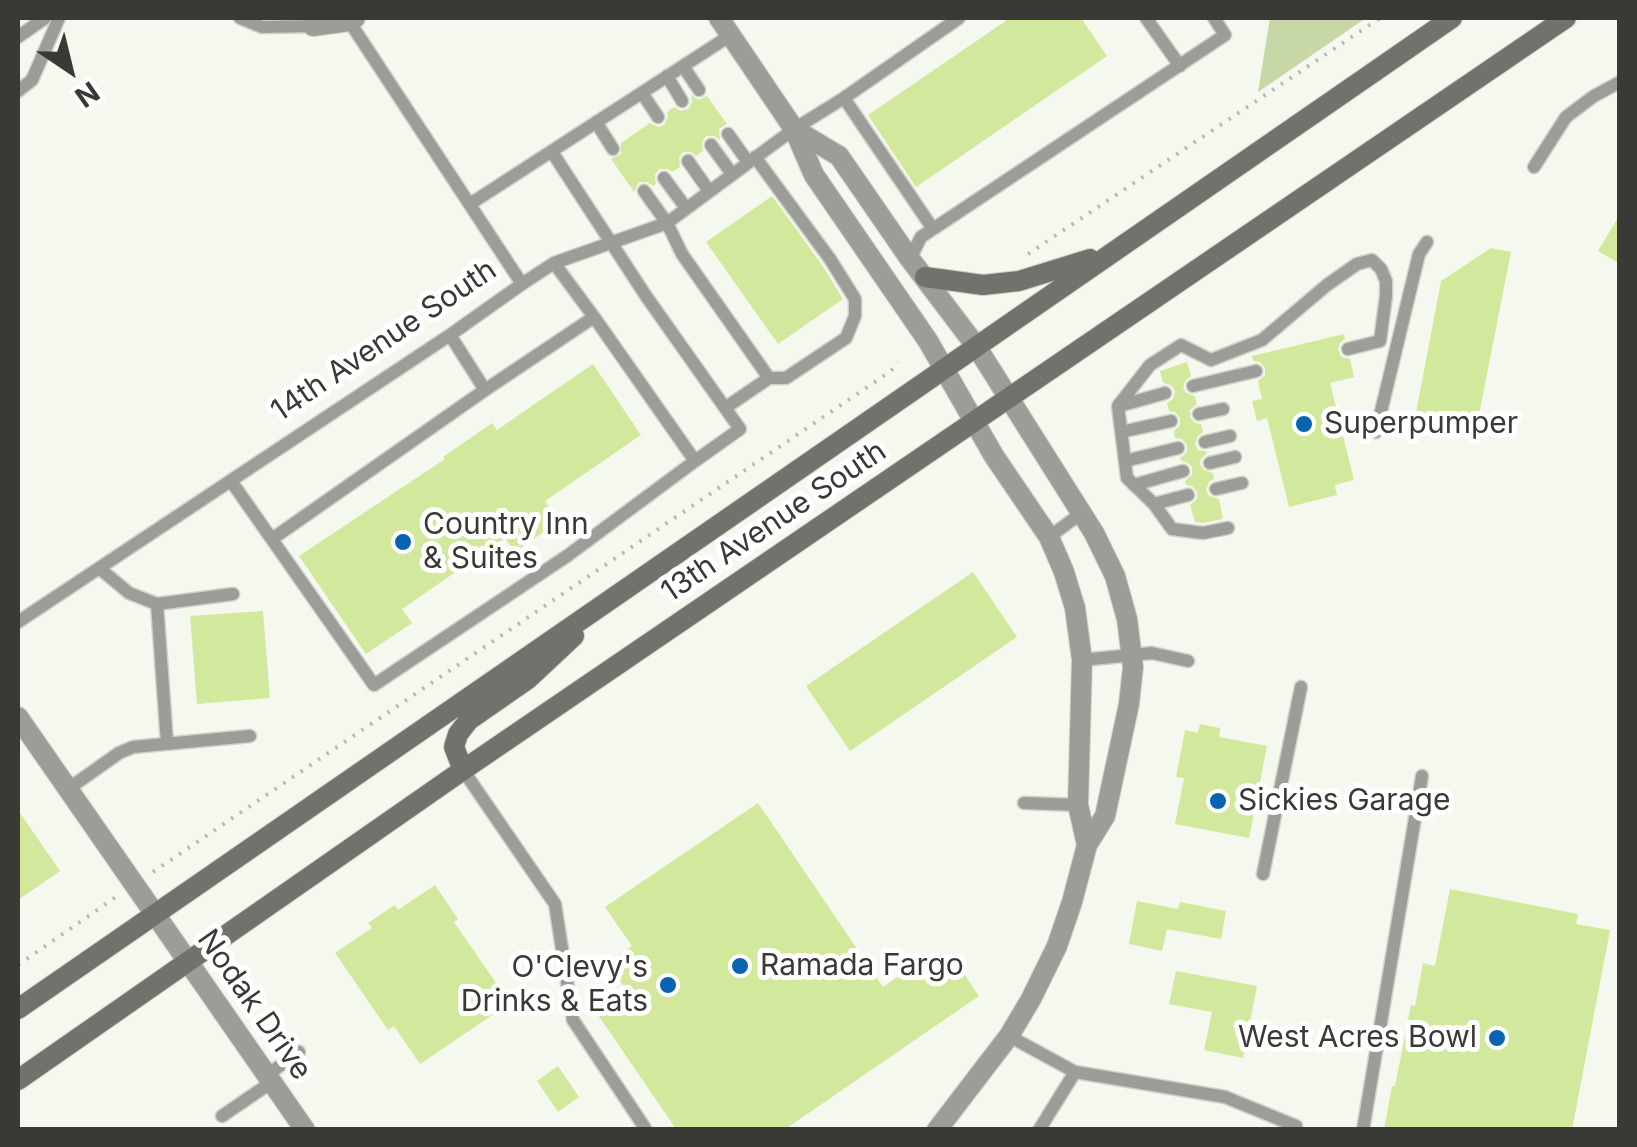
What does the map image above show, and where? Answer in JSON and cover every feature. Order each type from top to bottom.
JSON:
[{"type":"main road","name":"13th Avenue South","points":[[18,1009],[1452,18]]},
{"type":"main road","name":"13th Avenue South","points":[[18,1080],[463,770],[1566,18]]},
{"type":"main road","points":[[925,277],[982,286],[1019,281],[1115,250]]},
{"type":"main road","points":[[463,770],[454,747],[469,720],[528,679],[614,596]]},
{"type":"street","name":"14th Avenue South","points":[[312,26],[352,19]]},
{"type":"street","points":[[725,26],[794,129],[814,175],[928,341],[994,456],[1049,537],[1076,608],[1082,660],[1078,806],[1087,845]]},
{"type":"street","points":[[794,129],[839,156],[976,346],[1083,512],[1115,576],[1127,619],[1130,704],[1104,816],[1087,845],[1057,946],[1009,1036],[937,1130]]},
{"type":"street","name":"Nodak Drive","points":[[18,717],[306,1130]]},
{"type":"lane","points":[[18,37],[46,18]]},
{"type":"lane","points":[[18,91],[32,80],[59,18]]},
{"type":"lane","points":[[240,18],[262,27],[312,26]]},
{"type":"lane","points":[[522,284],[554,263],[666,223],[794,129],[960,18]]},
{"type":"lane","points":[[1146,18],[1180,66]]},
{"type":"lane","points":[[910,258],[921,237],[1225,34],[1214,18]]},
{"type":"lane","name":"14th Avenue South","points":[[18,622],[522,284],[352,19]]},
{"type":"lane","points":[[470,204],[683,66],[725,26]]},
{"type":"lane","points":[[683,66],[698,90]]},
{"type":"lane","points":[[667,76],[682,101]]},
{"type":"lane","points":[[1534,167],[1566,117],[1620,82]]},
{"type":"lane","points":[[642,93],[658,118]]},
{"type":"lane","points":[[844,98],[933,229]]},
{"type":"lane","points":[[596,122],[613,148]]},
{"type":"lane","points":[[726,408],[769,378],[786,378],[846,338],[856,316],[855,299],[830,259],[728,134]]},
{"type":"lane","points":[[711,146],[732,174]]},
{"type":"lane","points":[[231,481],[374,685],[567,556],[740,429],[646,296],[552,152]]},
{"type":"lane","points":[[688,161],[710,191]]},
{"type":"lane","points":[[664,178],[686,208]]},
{"type":"lane","points":[[644,191],[682,254],[769,378]]},
{"type":"lane","points":[[1376,432],[1419,254],[1427,242]]},
{"type":"lane","points":[[1228,528],[1203,533],[1172,529],[1154,504],[1127,478],[1118,406],[1150,365],[1181,345],[1212,360],[1262,340],[1327,285],[1357,264],[1372,260],[1386,281],[1380,341],[1348,349]]},
{"type":"lane","points":[[554,263],[695,460]]},
{"type":"lane","points":[[272,539],[594,317]]},
{"type":"lane","points":[[450,334],[485,390]]},
{"type":"lane","points":[[1212,360],[1216,380]]},
{"type":"lane","points":[[1193,386],[1256,372]]},
{"type":"lane","points":[[1118,406],[1165,393]]},
{"type":"lane","points":[[1199,414],[1223,409]]},
{"type":"lane","points":[[1121,432],[1171,421]]},
{"type":"lane","points":[[1206,442],[1230,436]]},
{"type":"lane","points":[[1125,462],[1178,448]]},
{"type":"lane","points":[[1210,464],[1235,457]]},
{"type":"lane","points":[[1134,485],[1183,470]]},
{"type":"lane","points":[[1216,489],[1242,482]]},
{"type":"lane","points":[[1154,504],[1188,496]]},
{"type":"lane","points":[[1049,537],[1083,512]]},
{"type":"lane","points":[[99,568],[129,593],[157,604],[233,594]]},
{"type":"lane","points":[[157,604],[167,743]]},
{"type":"lane","points":[[1082,660],[1152,654],[1188,661]]},
{"type":"lane","points":[[1263,874],[1301,687]]},
{"type":"lane","points":[[68,789],[119,753],[134,748],[250,736]]},
{"type":"lane","points":[[463,770],[555,904],[572,1020],[645,1128]]},
{"type":"lane","points":[[1363,1130],[1422,776]]},
{"type":"lane","points":[[1024,803],[1078,806]]},
{"type":"lane","points":[[1009,1036],[1075,1072],[1225,1098],[1296,1126],[1296,1130]]},
{"type":"lane","points":[[222,1116],[299,1052]]},
{"type":"lane","points":[[1040,1130],[1075,1072]]},
{"type":"path","points":[[1017,262],[1380,18]]},
{"type":"path","points":[[18,966],[894,372],[898,362]]},
{"type":"green space","points":[[1270,18],[1366,18],[1258,92]]},
{"type":"building","points":[[1010,18],[1081,18],[1107,56],[916,187],[868,115]]},
{"type":"building","points":[[691,95],[699,100],[707,96],[727,124],[719,129],[720,140],[706,136],[703,151],[696,156],[683,152],[680,167],[672,172],[659,169],[656,184],[639,182],[634,192],[611,159],[621,154],[621,143],[650,123],[664,125],[667,112],[674,107],[688,109]]},
{"type":"building","points":[[772,196],[843,299],[778,344],[706,242]]},
{"type":"building","points":[[1620,214],[1620,264],[1598,251]]},
{"type":"building","points":[[1491,248],[1511,252],[1476,430],[1415,418],[1441,281]]},
{"type":"building","points":[[1344,334],[1338,350],[1342,357],[1350,359],[1354,377],[1330,383],[1354,480],[1335,485],[1337,495],[1289,507],[1267,418],[1257,421],[1252,401],[1262,399],[1258,381],[1265,375],[1265,368],[1252,356]]},
{"type":"building","points":[[1187,362],[1191,376],[1183,387],[1195,396],[1197,404],[1190,410],[1190,417],[1201,424],[1203,432],[1195,443],[1198,450],[1208,452],[1200,464],[1213,473],[1214,479],[1206,490],[1209,496],[1219,499],[1223,519],[1203,523],[1195,522],[1190,505],[1197,499],[1197,492],[1185,481],[1192,474],[1192,467],[1180,458],[1187,452],[1187,445],[1175,438],[1180,418],[1169,411],[1167,403],[1175,391],[1163,383],[1160,371]]},
{"type":"building","name":"Country Inn & Suites","points":[[593,364],[641,435],[545,501],[559,521],[515,552],[505,538],[402,609],[412,623],[366,654],[299,556],[492,423],[497,430]]},
{"type":"building","points":[[973,572],[1017,637],[850,751],[806,686]]},
{"type":"building","points":[[263,611],[270,698],[197,704],[190,616]]},
{"type":"building","name":"Sickies Garage","points":[[1200,724],[1220,728],[1219,737],[1267,746],[1249,838],[1175,824],[1184,778],[1176,777],[1185,730],[1198,733]]},
{"type":"building","name":"Ramada Fargo","points":[[758,803],[883,987],[909,969],[914,977],[950,953],[979,996],[784,1130],[676,1129],[594,1009],[625,988],[608,963],[632,946],[605,907]]},
{"type":"building","points":[[18,810],[60,871],[18,900]]},
{"type":"building","points":[[435,885],[458,919],[454,922],[510,1003],[420,1064],[394,1026],[388,1030],[335,953],[372,928],[368,923],[395,905],[398,910]]},
{"type":"building","name":"West Acres Bowl","points":[[1450,889],[1578,914],[1576,924],[1610,930],[1572,1130],[1384,1130],[1411,1005],[1415,1006],[1423,963],[1435,966]]},
{"type":"building","points":[[1137,901],[1178,909],[1180,902],[1226,911],[1221,939],[1167,929],[1162,951],[1129,944]]},
{"type":"building","points":[[1176,971],[1257,986],[1243,1058],[1204,1050],[1212,1012],[1169,1004]]},
{"type":"building","points":[[558,1066],[579,1097],[558,1112],[537,1081]]},
{"type":"place","name":"Superpumper","points":[[1304,424]]},
{"type":"place","name":"Country Inn & Suites","points":[[403,542]]},
{"type":"place","name":"Sickies Garage","points":[[1218,801]]},
{"type":"place","name":"Ramada Fargo","points":[[740,966]]},
{"type":"place","name":"O'Clevy's Drinks & Eats","points":[[668,985]]},
{"type":"place","name":"West Acres Bowl","points":[[1497,1038]]}]
